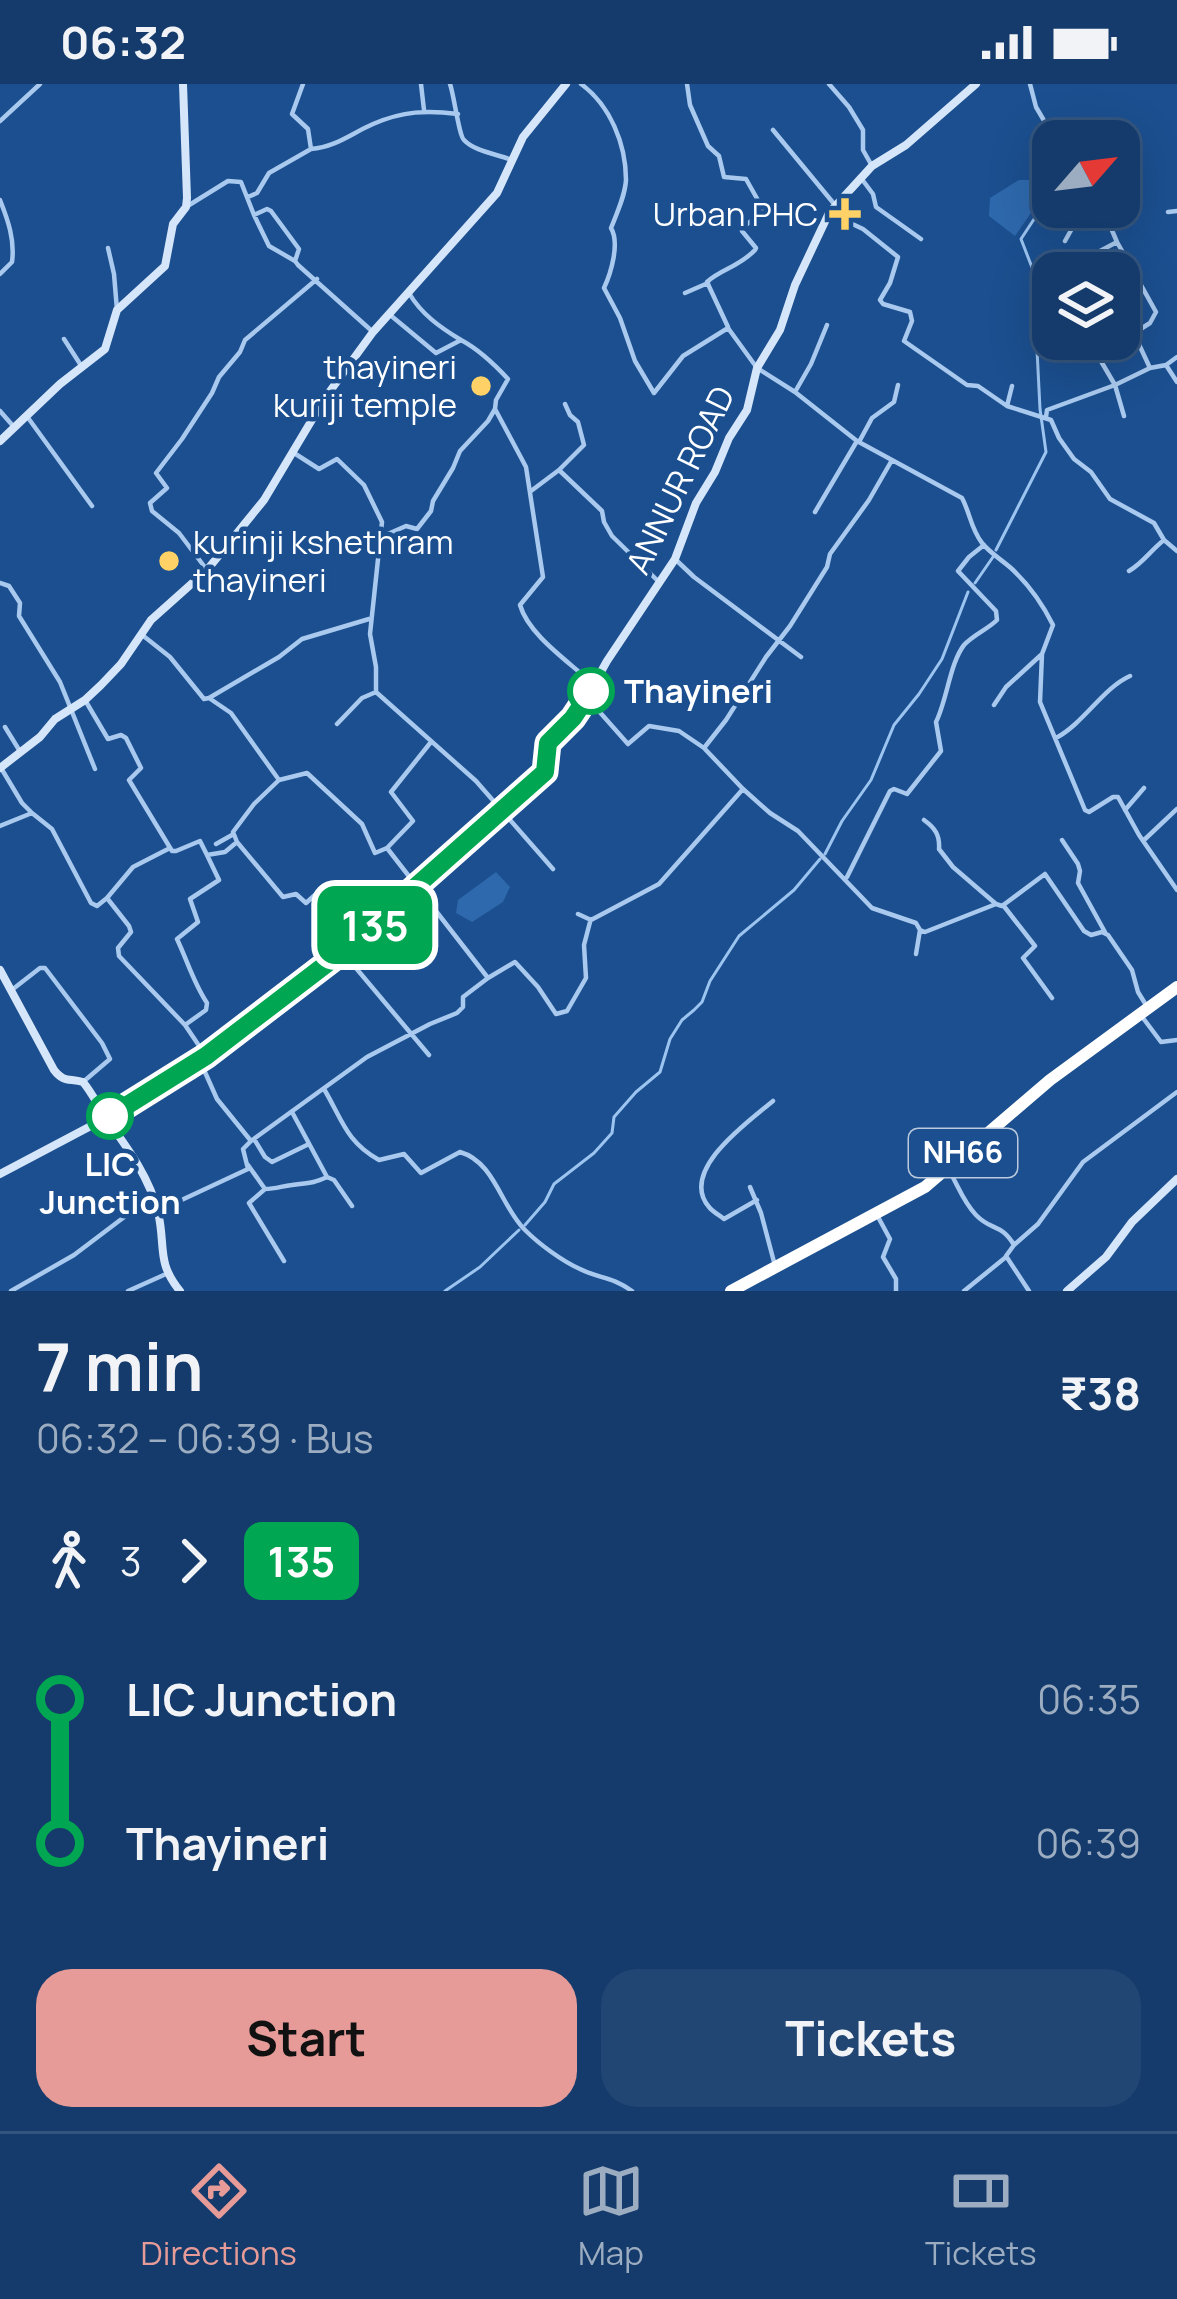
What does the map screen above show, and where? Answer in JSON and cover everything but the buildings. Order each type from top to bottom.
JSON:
[{"type":"highway","name":"NH66","points":[[733,1290],[925,1187],[1051,1080],[1177,987]]},
{"type":"main road","points":[[0,441],[109,344],[117,310],[165,266],[173,224],[186,207],[183,84]]},
{"type":"main road","points":[[0,768],[55,719],[85,700],[121,664],[151,620],[207,570],[264,500],[325,398],[373,332],[497,193],[523,136],[566,84]]},
{"type":"main road","name":"ANNUR ROAD","points":[[0,1174],[106,1118],[203,1058],[353,943],[545,772],[548,743],[586,701],[675,559],[696,503],[747,410],[757,368],[780,330],[795,285],[832,209],[872,166],[906,145],[976,84]]},
{"type":"main road","points":[[0,970],[61,1078],[83,1082],[133,1153],[158,1211],[166,1274],[181,1291]]},
{"type":"main road","points":[[1067,1291],[1106,1257],[1132,1222],[1177,1179]]},
{"type":"street","points":[[0,121],[40,84]]},
{"type":"street","points":[[303,84],[292,114],[308,129],[311,149]]},
{"type":"street","points":[[421,84],[424,110]]},
{"type":"street","points":[[450,84],[463,140],[513,160]]},
{"type":"street","points":[[581,84],[595,94],[619,136],[626,183],[611,228],[616,237],[604,289],[654,394],[682,356],[728,328]]},
{"type":"street","points":[[687,84],[690,105],[708,146],[719,156],[722,174],[746,179],[764,211],[742,231],[755,250],[735,267],[710,278],[708,284],[728,328],[757,368],[858,441],[962,498],[972,528],[984,545],[1015,572],[1053,625],[1042,653],[1040,702],[1085,811],[1118,797],[1177,890]]},
{"type":"street","points":[[830,84],[862,130],[862,150],[872,166]]},
{"type":"street","points":[[1030,84],[1044,120]]},
{"type":"street","points":[[248,197],[257,193],[269,173],[311,149],[328,147],[370,125],[411,111],[458,114]]},
{"type":"street","points":[[773,130],[832,209],[898,257],[880,300],[910,312],[912,321],[904,341],[967,385],[978,386],[1007,406],[1051,420],[1074,459],[1091,472],[1111,499],[1154,523],[1177,551]]},
{"type":"street","points":[[860,178],[873,194],[876,207],[921,239]]},
{"type":"street","points":[[186,207],[228,181],[241,182],[269,246],[317,279],[373,332]]},
{"type":"street","points":[[0,200],[14,251],[12,262],[0,274]]},
{"type":"street","points":[[254,215],[267,209],[271,212],[299,248],[295,261]]},
{"type":"street","points":[[1168,212],[1177,211]]},
{"type":"street","points":[[1065,241],[1072,228]]},
{"type":"street","points":[[1111,228],[1156,312],[1136,332],[1150,368]]},
{"type":"street","points":[[1098,252],[1117,242]]},
{"type":"street","points":[[108,248],[117,310]]},
{"type":"street","points":[[207,570],[179,533],[152,511],[150,503],[167,488],[156,473],[245,340],[317,279]]},
{"type":"street","points":[[686,292],[708,284]]},
{"type":"street","points":[[381,537],[399,528],[417,529],[460,451],[488,421],[508,379],[417,307],[409,293]]},
{"type":"street","points":[[389,314],[436,353],[462,340]]},
{"type":"street","points":[[796,392],[827,325]]},
{"type":"street","points":[[64,338],[82,367]]},
{"type":"street","points":[[1043,416],[1047,410],[1177,357]]},
{"type":"street","points":[[1100,360],[1115,385],[1124,416]]},
{"type":"street","points":[[1166,365],[1177,382]]},
{"type":"street","points":[[815,512],[872,418],[895,402],[898,385]]},
{"type":"street","points":[[1007,406],[1012,386]]},
{"type":"street","points":[[531,491],[584,445],[578,422],[565,404]]},
{"type":"street","points":[[495,409],[521,456],[543,577],[520,605],[523,615],[540,637],[594,685]]},
{"type":"street","points":[[0,411],[14,427]]},
{"type":"street","points":[[26,415],[92,506]]},
{"type":"street","points":[[294,452],[319,469],[337,459],[364,485],[382,522],[370,634],[376,692],[476,781],[553,869]]},
{"type":"street","points":[[704,748],[781,640],[892,460]]},
{"type":"street","points":[[559,470],[602,511],[612,536],[660,583]]},
{"type":"street","points":[[1129,571],[1164,540]]},
{"type":"street","points":[[847,879],[890,791],[907,794],[940,755],[936,722],[960,652],[997,620],[996,611],[958,571],[984,545]]},
{"type":"street","points":[[675,559],[801,657]]},
{"type":"street","points":[[0,583],[10,586],[20,603],[19,616],[60,682],[94,769]]},
{"type":"street","points":[[141,634],[170,657],[204,699],[302,639],[371,618]]},
{"type":"street","points":[[994,705],[1042,653]]},
{"type":"street","points":[[1056,738],[1130,676]]},
{"type":"street","points":[[337,724],[362,698],[376,692]]},
{"type":"street","points":[[209,698],[231,713],[279,780]]},
{"type":"street","points":[[85,700],[108,739],[126,738],[141,768],[129,780],[170,848],[176,851],[200,842],[219,880],[190,898],[198,922],[177,939],[208,1006],[185,1025]]},
{"type":"street","points":[[586,701],[628,744],[655,726],[682,732],[704,748],[742,789],[798,831],[872,908],[916,923],[920,931],[916,954]]},
{"type":"street","points":[[5,727],[21,753]]},
{"type":"street","points":[[207,855],[225,852],[254,804],[279,780],[307,773],[362,824],[375,853],[387,848],[413,821],[391,792],[431,741]]},
{"type":"street","points":[[0,768],[22,803],[52,830],[91,903],[97,906],[133,867],[170,848]]},
{"type":"street","points":[[1125,810],[1144,788]]},
{"type":"street","points":[[265,1190],[248,1166],[243,1149],[368,1057],[458,1013],[463,997],[488,978],[515,962],[556,1014],[567,1011],[586,978],[584,945],[591,920],[659,884],[742,789]]},
{"type":"street","points":[[1144,842],[1177,809]]},
{"type":"street","points":[[0,826],[32,813]]},
{"type":"street","points":[[923,820],[940,838],[939,849],[953,867],[1000,904],[1036,946],[1024,962],[1052,998]]},
{"type":"street","points":[[216,844],[234,838]]},
{"type":"street","points":[[234,838],[283,897],[296,894],[306,903],[316,895],[322,897],[353,943]]},
{"type":"street","points":[[1062,840],[1078,864],[1078,883],[1132,970],[1143,1010],[1161,1042],[1177,1040]]},
{"type":"street","points":[[387,848],[488,978]]},
{"type":"street","points":[[920,931],[1000,904],[1045,874],[1084,931],[1106,934]]},
{"type":"street","points":[[107,898],[131,929],[118,948],[119,956],[185,1025],[217,1099],[272,1162],[309,1144]]},
{"type":"street","points":[[578,914],[591,920]]},
{"type":"street","points":[[324,930],[429,1055]]},
{"type":"street","points":[[11,990],[44,968],[110,1059],[83,1082]]},
{"type":"street","points":[[323,1088],[348,1136],[370,1155],[379,1160],[404,1154],[421,1173],[460,1151],[477,1158],[526,1232],[575,1268],[619,1281],[632,1291]]},
{"type":"street","points":[[964,1291],[1038,1224],[1083,1162],[1177,1092]]},
{"type":"street","points":[[757,1200],[724,1219],[707,1205],[701,1192],[706,1167],[719,1148],[773,1101]]},
{"type":"street","points":[[292,1112],[327,1177],[352,1206]]},
{"type":"street","points":[[158,1211],[229,1180],[248,1166]]},
{"type":"street","points":[[947,1166],[979,1220],[1004,1231],[1014,1245]]},
{"type":"street","points":[[284,1261],[249,1203],[265,1190],[306,1186],[327,1177]]},
{"type":"street","points":[[750,1186],[775,1268]]},
{"type":"street","points":[[11,1291],[74,1255],[152,1196]]},
{"type":"street","points":[[877,1214],[890,1239],[883,1257],[896,1279],[896,1291]]},
{"type":"street","points":[[1006,1256],[1029,1291]]},
{"type":"street","points":[[128,1291],[166,1274]]},
{"type":"shaded area","points":[[1019,180],[1029,180],[1032,211],[1015,236],[989,216],[990,198]]},
{"type":"shaded area","points":[[496,872],[510,887],[503,902],[472,922],[456,913],[458,900]]},
{"type":"waterway","points":[[996,550],[1046,452],[1033,270],[1021,239],[1032,222]]},
{"type":"waterway","points":[[975,583],[993,557]]},
{"type":"waterway","points":[[825,854],[871,780],[894,725],[942,659],[968,592]]},
{"type":"waterway","points":[[702,1002],[694,1010],[739,936],[794,890],[820,859]]},
{"type":"waterway","points":[[525,1225],[554,1184],[594,1153],[612,1133],[614,1117],[660,1072],[670,1039],[694,1010]]},
{"type":"waterway","points":[[445,1291],[480,1267],[519,1230]]},
{"type":"bus line","name":"135","points":[[110,1116],[206,1056],[380,920],[545,772],[548,743],[591,691]]},
{"type":"place","name":"Urban PHC","points":[[845,214]]},
{"type":"place","name":"thayineri kuriji temple","points":[[481,386]]},
{"type":"place","name":"kurinji kshethram thayineri","points":[[169,561]]},
{"type":"place","name":"Thayineri","points":[[591,691]]},
{"type":"place","name":"LIC Junction","points":[[110,1116]]}]
